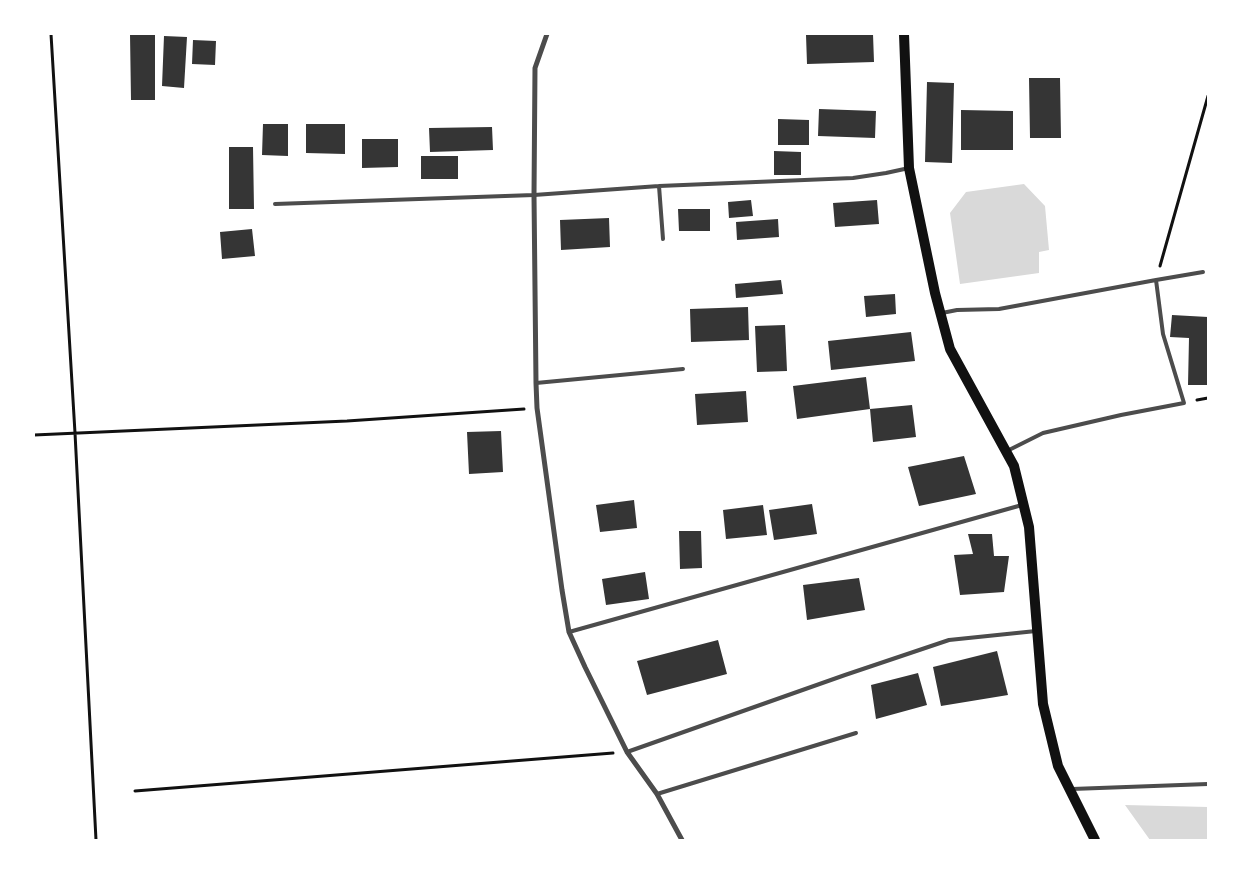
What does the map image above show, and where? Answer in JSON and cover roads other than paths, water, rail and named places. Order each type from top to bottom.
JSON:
[{"type":"main road","points":[[904,34],[909,168],[935,294],[950,349],[1014,466],[1029,527],[1043,704],[1058,766],[1095,840]]},
{"type":"street","points":[[547,34],[534,68],[536,383],[537,408],[562,590],[570,632],[585,667],[627,752],[657,794],[682,840]]},
{"type":"lane","points":[[276,204],[534,195],[658,186],[853,178],[909,168]]},
{"type":"lane","points":[[658,186],[663,238]]},
{"type":"lane","points":[[940,313],[957,310],[999,309],[1203,272]]},
{"type":"lane","points":[[1006,451],[1042,433],[1184,402],[1163,334],[1156,280]]},
{"type":"lane","points":[[536,383],[683,369]]},
{"type":"lane","points":[[570,632],[1023,504]]},
{"type":"lane","points":[[627,752],[949,640],[1037,631]]},
{"type":"lane","points":[[657,794],[856,733]]},
{"type":"lane","points":[[1070,790],[1208,784]]}]
